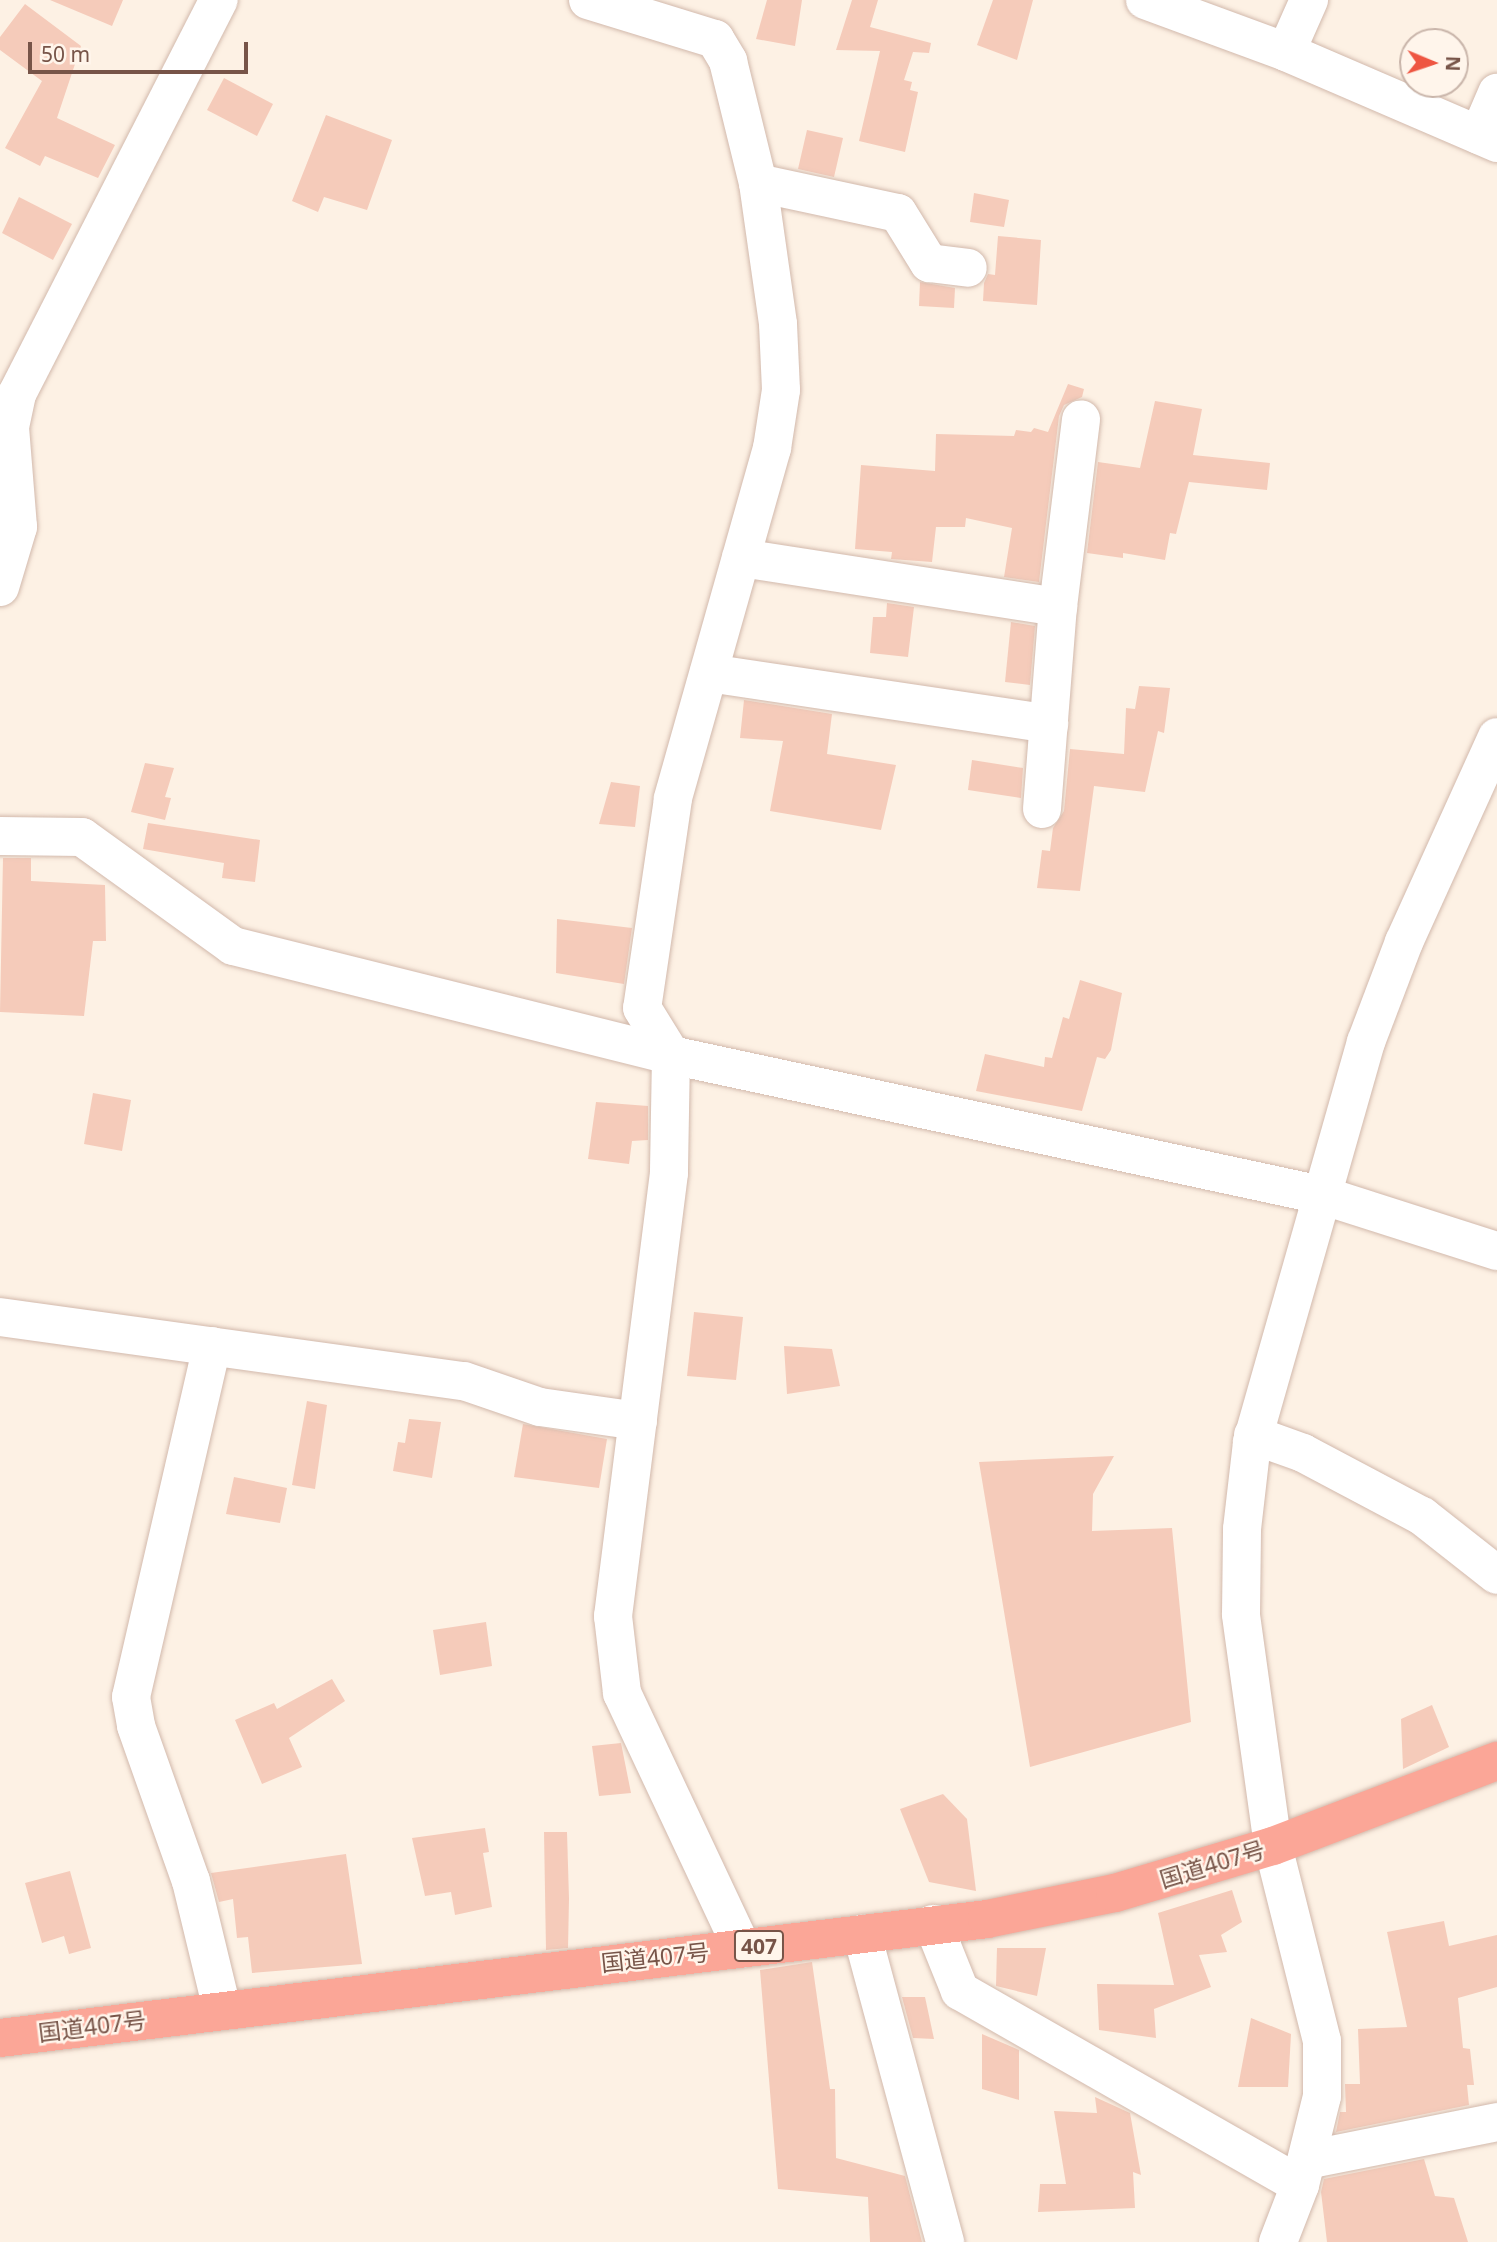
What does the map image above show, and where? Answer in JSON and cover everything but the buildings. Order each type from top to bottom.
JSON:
[{"type":"highway","name":"国道407号","points":[[0,2038],[987,1919],[1115,1893],[1273,1846],[1497,1761]]},
{"type":"street","points":[[0,587],[18,527],[10,427],[17,394],[219,0]]},
{"type":"street","points":[[587,0],[715,39],[728,61],[758,183],[778,324],[781,390],[772,448],[673,799],[642,1008],[671,1055],[669,1173],[613,1616],[622,1693],[742,1948]]},
{"type":"street","points":[[1145,0],[1286,52],[1488,139],[1497,93]]},
{"type":"street","points":[[1286,52],[1309,0]]},
{"type":"street","points":[[758,183],[898,213],[929,263],[968,268]]},
{"type":"street","points":[[1042,809],[1058,607],[1081,419]]},
{"type":"street","points":[[741,558],[1058,607]]},
{"type":"street","points":[[709,673],[1049,724]]},
{"type":"street","points":[[1278,2242],[1303,2172],[1322,2096],[1322,2041],[1273,1846],[1241,1614],[1242,1529],[1253,1435],[1366,1042],[1404,942],[1497,737]]},
{"type":"street","points":[[0,836],[82,837],[233,946],[671,1055],[1321,1195],[1497,1251]]},
{"type":"street","points":[[0,1317],[464,1381],[540,1407],[638,1421]]},
{"type":"street","points":[[212,1346],[131,1697],[136,1726],[191,1881],[222,2010]]},
{"type":"street","points":[[1253,1435],[1304,1453],[1422,1516],[1497,1575]]},
{"type":"street","points":[[933,1924],[960,1991],[1303,2172],[1497,2122]]},
{"type":"street","points":[[862,1934],[946,2242]]}]
